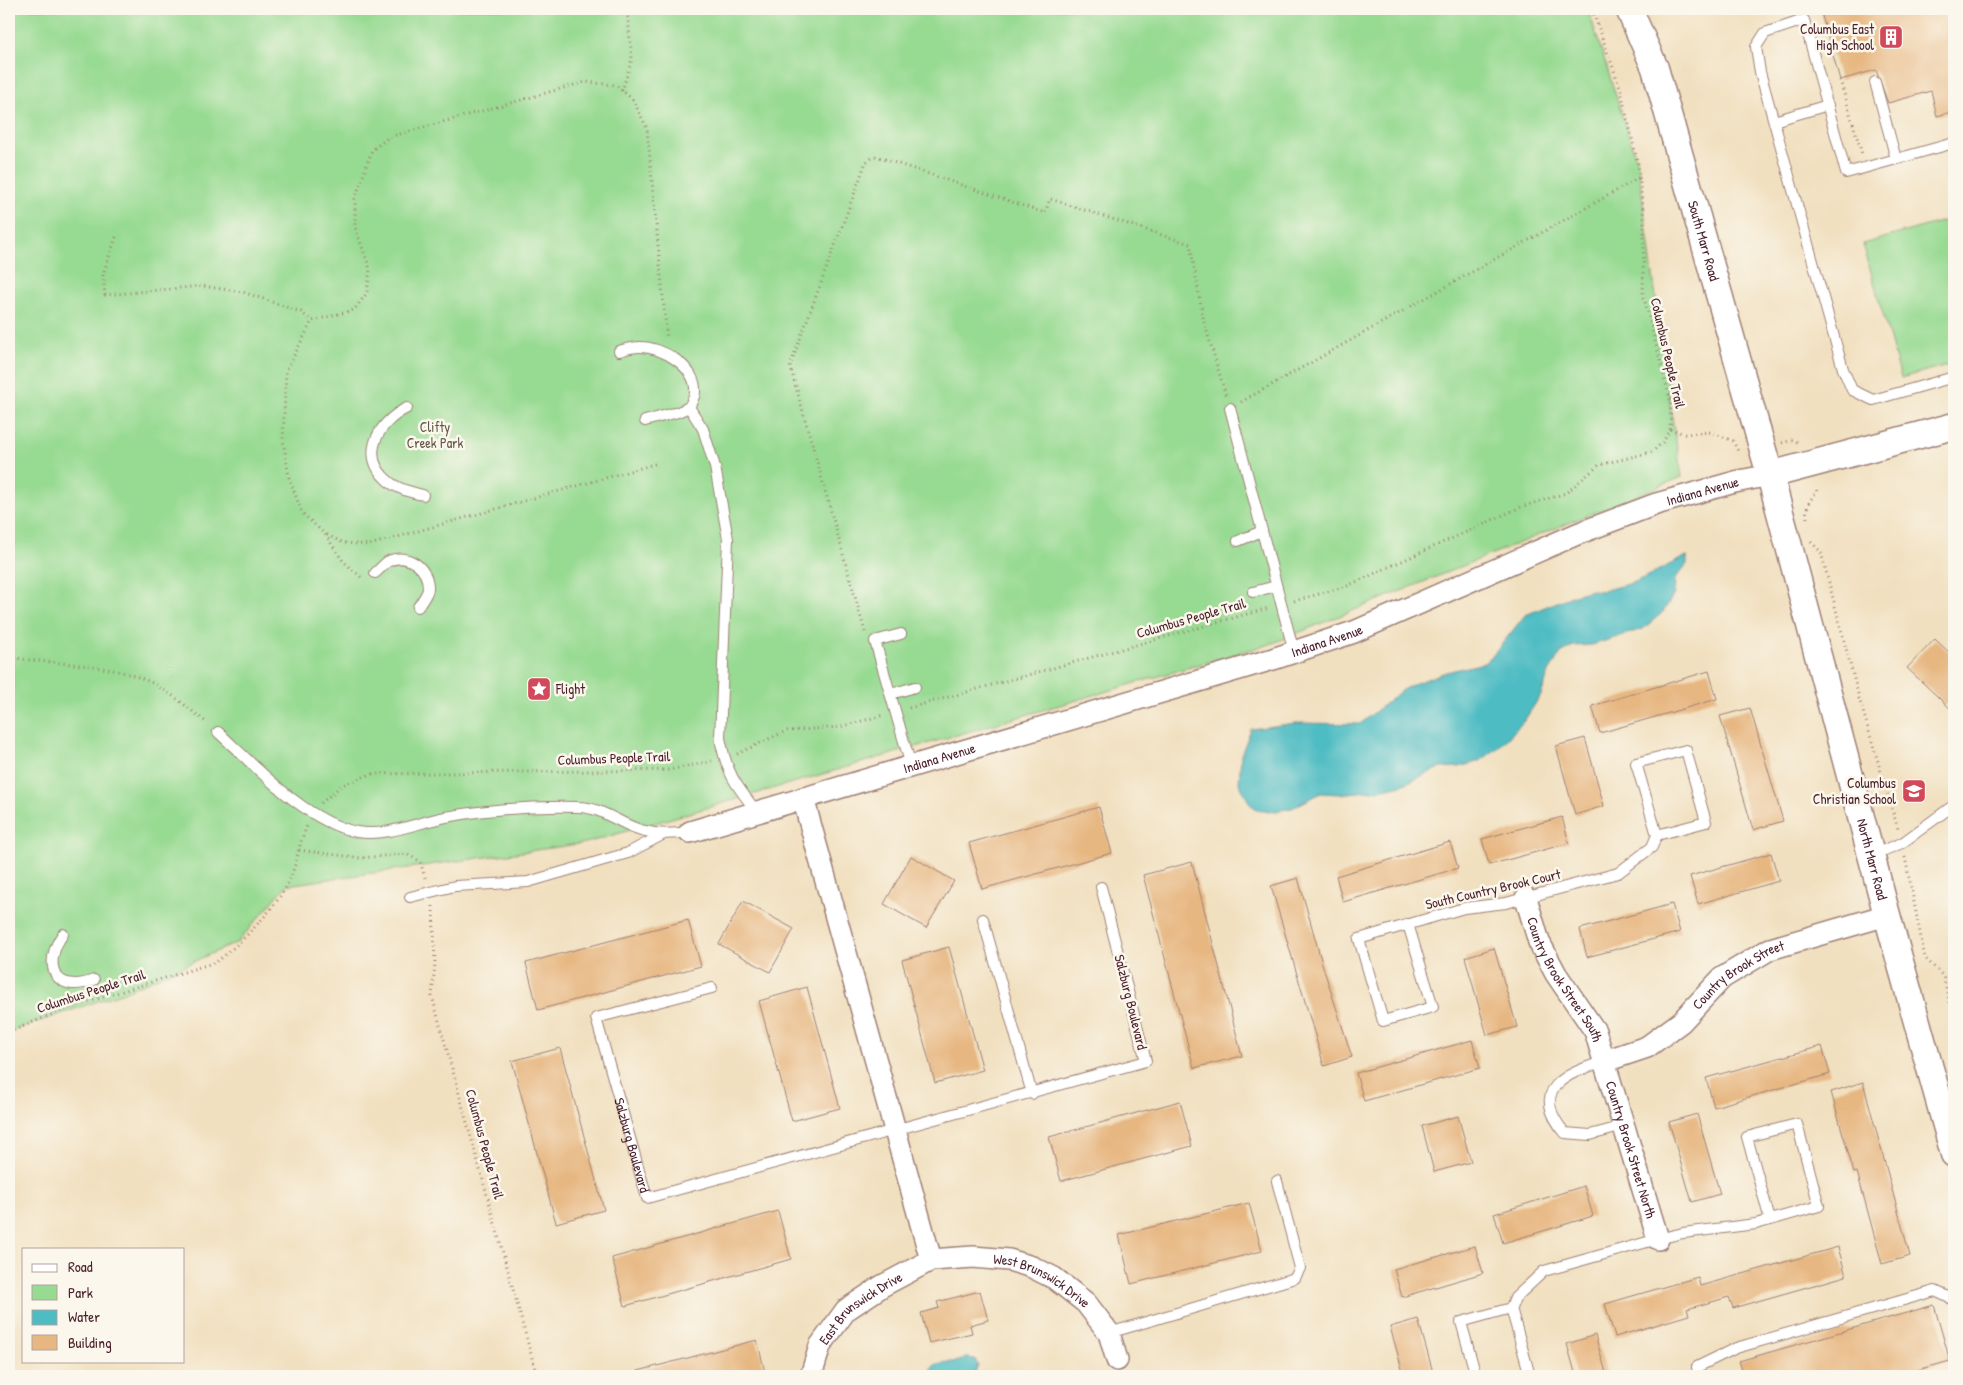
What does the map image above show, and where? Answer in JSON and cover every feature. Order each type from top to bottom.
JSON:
[{"type":"street","name":"South Marr Road","points":[[1628,9],[1655,68],[1770,475]]},
{"type":"street","name":"Indiana Avenue","points":[[690,832],[1294,652],[1354,632],[1577,534],[1656,504],[1954,426]]},
{"type":"street","name":"North Marr Road","points":[[1770,475],[1871,856],[1954,1154]]},
{"type":"street","points":[[802,798],[931,1260]]},
{"type":"street","name":"Country Brook Street South","points":[[1526,898],[1539,942],[1556,974],[1594,1031],[1605,1061]]},
{"type":"street","name":"Country Brook Street","points":[[1605,1061],[1647,1047],[1681,1022],[1722,978],[1770,949],[1887,915]]},
{"type":"street","name":"Country Brook Street North","points":[[1605,1061],[1658,1239]]},
{"type":"street","name":"West Brunswick Drive","points":[[931,1260],[973,1257],[1009,1260],[1032,1267],[1054,1278],[1086,1303],[1108,1333],[1117,1360]]},
{"type":"street","name":"East Brunswick Drive","points":[[811,1376],[820,1346],[846,1310],[882,1286],[931,1260]]},
{"type":"lane","points":[[1954,143],[1846,172],[1804,20],[1765,33],[1756,47],[1760,72],[1843,369],[1852,390],[1873,400],[1954,378]]},
{"type":"lane","points":[[1875,82],[1896,159]]},
{"type":"lane","points":[[1774,120],[1828,105]]},
{"type":"lane","points":[[619,351],[640,346],[668,354],[679,361],[692,377],[695,393],[689,407],[646,421]]},
{"type":"lane","points":[[689,407],[703,429],[715,467],[728,539],[720,738],[724,759],[734,783],[757,812]]},
{"type":"lane","points":[[407,408],[392,415],[378,431],[374,450],[375,463],[386,479],[401,489],[423,495]]},
{"type":"lane","points":[[1230,408],[1294,652]]},
{"type":"lane","points":[[1238,541],[1262,531]]},
{"type":"lane","points":[[375,573],[388,562],[404,559],[418,564],[426,575],[428,591],[418,607]]},
{"type":"lane","points":[[1253,592],[1276,586]]},
{"type":"lane","points":[[901,634],[876,641],[911,766]]},
{"type":"lane","points":[[890,694],[915,687]]},
{"type":"lane","points":[[218,732],[274,782],[314,813],[336,825],[358,832],[384,832],[445,817],[482,811],[548,807],[583,807],[608,813],[640,830],[664,834],[690,832]]},
{"type":"lane","points":[[1686,750],[1706,822],[1657,835],[1636,763],[1686,750]]},
{"type":"lane","points":[[1871,856],[1902,843],[1954,805]]},
{"type":"lane","points":[[410,897],[455,886],[528,882],[628,853],[664,834]]},
{"type":"lane","name":"South Country Brook Court","points":[[1408,924],[1433,1007],[1383,1021],[1359,939],[1408,924],[1464,908],[1506,903],[1618,873],[1652,847],[1657,835]]},
{"type":"lane","name":"Salzburg Boulevard","points":[[712,988],[596,1018],[647,1198],[1146,1062],[1101,887]]},
{"type":"lane","points":[[983,919],[1032,1094]]},
{"type":"lane","points":[[62,934],[55,946],[51,960],[55,972],[60,979],[71,985],[83,985],[94,980]]},
{"type":"lane","points":[[1605,1061],[1581,1068],[1556,1082],[1549,1101],[1552,1118],[1565,1133],[1590,1135],[1624,1126]]},
{"type":"lane","points":[[1530,1376],[1512,1308],[1515,1298],[1544,1271],[1658,1239],[1770,1220],[1819,1206],[1797,1124],[1747,1137],[1770,1220]]},
{"type":"lane","points":[[1108,1333],[1295,1278],[1300,1268],[1277,1181]]},
{"type":"lane","points":[[1699,1376],[1697,1367],[1736,1348],[1935,1291],[1954,1300]]},
{"type":"lane","points":[[1476,1376],[1461,1322],[1512,1308]]},
{"type":"path","points":[[622,90],[632,59],[627,9]]},
{"type":"path","name":"Columbus People Trail","points":[[9,1032],[65,1008],[216,962],[228,953],[266,913],[287,885],[314,813],[326,797],[342,785],[370,774],[669,770],[724,759],[786,731],[840,727],[1347,586],[1521,507],[1566,493],[1599,465],[1652,452],[1663,442],[1670,429],[1671,403],[1643,294],[1644,220],[1631,127],[1620,87],[1592,9]]},
{"type":"path","points":[[1840,80],[1866,167]]},
{"type":"path","points":[[367,582],[343,561],[325,534],[302,513],[289,477],[283,440],[286,371],[312,321],[354,310],[367,293],[370,269],[355,227],[355,199],[372,150],[389,136],[585,82],[616,85],[632,100],[647,128],[668,354]]},
{"type":"path","points":[[876,641],[866,636],[790,366],[866,162],[874,156],[1045,214],[1050,199],[1190,244],[1204,322],[1230,408],[1639,178]]},
{"type":"path","points":[[116,237],[103,274],[105,295],[202,286],[243,292],[301,312],[312,321]]},
{"type":"path","points":[[1763,451],[1792,440],[1808,448],[1817,492],[1811,498],[1806,514],[1808,523]]},
{"type":"path","points":[[325,534],[344,543],[369,545],[658,463]]},
{"type":"path","points":[[1811,541],[1821,552],[1859,698],[1902,843],[1926,958],[1944,976],[1954,1018]]},
{"type":"path","points":[[9,657],[121,672],[148,682],[174,697],[218,732]]},
{"type":"path","name":"Columbus People Trail","points":[[299,850],[360,858],[406,854],[420,861],[432,902],[435,964],[432,996],[538,1376]]},
{"type":"green space","name":"Clifty Creek Park","points":[[9,9],[1588,9],[1638,164],[1672,417],[1682,477],[1273,643],[586,843],[287,885],[238,942],[124,992],[9,1032]]},
{"type":"green space","points":[[1954,218],[1954,363],[1901,378],[1863,244]]},
{"type":"water","points":[[1687,556],[1687,564],[1675,579],[1674,594],[1663,612],[1643,629],[1592,645],[1573,646],[1561,653],[1549,672],[1541,695],[1524,721],[1498,748],[1480,761],[1459,767],[1439,768],[1402,785],[1379,790],[1338,794],[1321,793],[1292,808],[1270,812],[1258,810],[1250,804],[1239,783],[1241,755],[1251,729],[1296,723],[1360,724],[1402,690],[1416,683],[1446,672],[1484,663],[1494,654],[1525,615],[1577,594],[1592,590],[1602,591],[1635,582]]},
{"type":"water","points":[[967,1357],[975,1360],[978,1366],[975,1373],[976,1376],[932,1376],[931,1369],[935,1365],[962,1360]]},
{"type":"building","name":"Columbus East High School","points":[[1820,9],[1954,9],[1954,104],[1950,105],[1952,112],[1937,116],[1931,91],[1888,103],[1876,70],[1840,80]]},
{"type":"building","points":[[1935,639],[1954,657],[1954,712],[1907,668]]},
{"type":"building","points":[[1709,671],[1717,699],[1600,733],[1592,706]]},
{"type":"building","points":[[1750,708],[1783,821],[1753,830],[1720,716]]},
{"type":"building","points":[[1585,738],[1604,806],[1575,815],[1556,746]]},
{"type":"building","points":[[1099,807],[1112,853],[982,889],[969,843]]},
{"type":"building","points":[[1562,817],[1569,843],[1489,865],[1482,839]]},
{"type":"building","points":[[1450,842],[1458,868],[1343,902],[1336,876]]},
{"type":"building","points":[[1771,853],[1779,881],[1698,904],[1690,876]]},
{"type":"building","points":[[911,856],[954,881],[926,928],[884,904]]},
{"type":"building","points":[[1192,862],[1242,1056],[1194,1068],[1143,875]]},
{"type":"building","points":[[1298,878],[1324,970],[1352,1057],[1324,1066],[1271,886]]},
{"type":"building","points":[[743,901],[794,929],[770,972],[719,944]]},
{"type":"building","points":[[1672,904],[1680,932],[1587,957],[1580,929]]},
{"type":"building","points":[[688,920],[701,966],[538,1010],[526,963]]},
{"type":"building","points":[[949,947],[983,1070],[935,1083],[902,960]]},
{"type":"building","points":[[1494,948],[1517,1027],[1487,1035],[1465,957]]},
{"type":"building","points":[[807,987],[840,1108],[792,1121],[759,1001]]},
{"type":"building","points":[[1472,1040],[1480,1068],[1364,1101],[1356,1073]]},
{"type":"building","points":[[1822,1046],[1830,1074],[1714,1107],[1706,1078]]},
{"type":"building","points":[[560,1048],[604,1210],[556,1223],[512,1061]]},
{"type":"building","points":[[1863,1082],[1910,1256],[1882,1264],[1857,1172],[1854,1173],[1831,1092]]},
{"type":"building","points":[[1180,1101],[1192,1146],[1061,1181],[1049,1137]]},
{"type":"building","points":[[1697,1114],[1720,1194],[1692,1202],[1669,1122]]},
{"type":"building","points":[[1458,1116],[1471,1162],[1434,1172],[1422,1126]]},
{"type":"building","points":[[1584,1186],[1593,1216],[1503,1243],[1494,1214]]},
{"type":"building","points":[[1249,1203],[1262,1251],[1131,1284],[1119,1235]]},
{"type":"building","points":[[778,1211],[791,1259],[625,1306],[612,1258]]},
{"type":"building","points":[[1475,1246],[1483,1273],[1402,1297],[1394,1269]]},
{"type":"building","points":[[1838,1247],[1846,1276],[1733,1308],[1729,1297],[1687,1309],[1689,1315],[1615,1337],[1605,1304],[1698,1277],[1700,1286]]},
{"type":"building","points":[[980,1291],[988,1320],[970,1325],[972,1333],[929,1343],[921,1313],[939,1308],[937,1302]]},
{"type":"building","points":[[1934,1305],[1950,1361],[1907,1373],[1908,1376],[1744,1376],[1739,1361]]},
{"type":"building","points":[[1418,1319],[1434,1376],[1404,1376],[1390,1327]]},
{"type":"building","points":[[1595,1335],[1607,1376],[1576,1376],[1567,1344]]},
{"type":"building","points":[[757,1340],[766,1376],[639,1376],[638,1371]]},
{"type":"place","name":"Columbus East High School","points":[[1891,37]]},
{"type":"place","name":"Flight","points":[[539,689]]},
{"type":"place","name":"Columbus Christian School","points":[[1914,791]]}]
